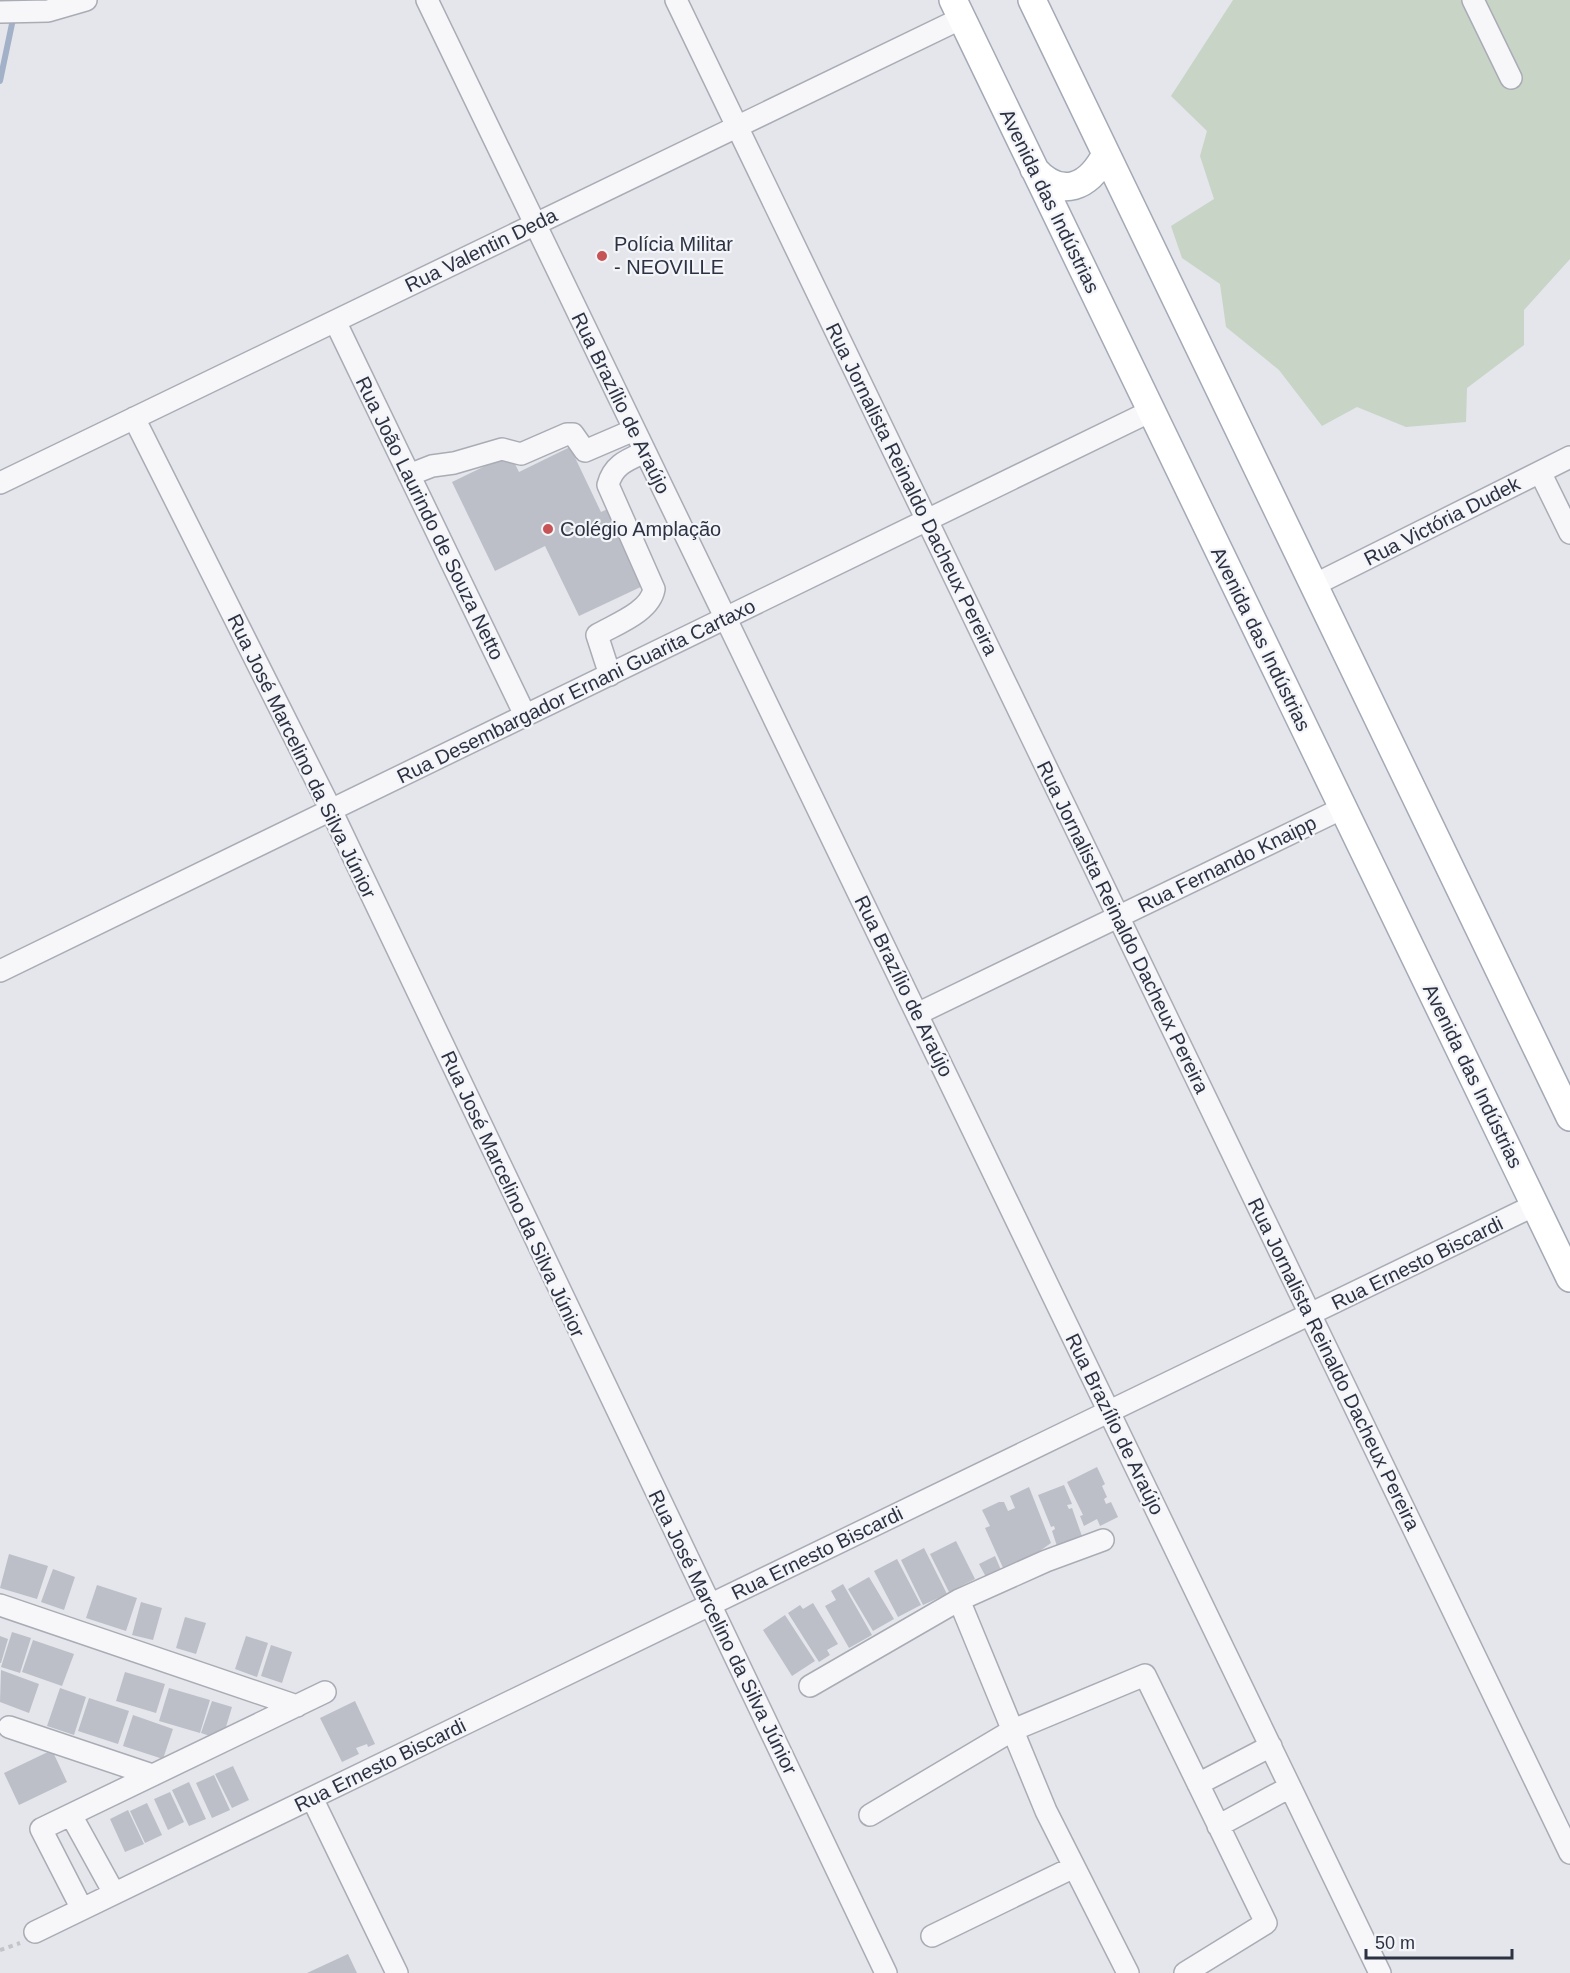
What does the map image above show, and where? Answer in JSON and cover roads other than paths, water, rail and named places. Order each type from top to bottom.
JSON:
[{"type":"main road","points":[[1032,0],[1570,1117]]},
{"type":"main road","name":"Avenida das Indústrias","points":[[957,9],[1570,1278]]},
{"type":"main road","points":[[1034,169],[1047,183],[1067,186],[1084,182],[1096,172],[1106,154]]},
{"type":"street","points":[[0,12],[57,9],[86,0]]},
{"type":"street","name":"Rua Brazílio de Araújo","points":[[427,0],[1380,1973]]},
{"type":"street","name":"Rua Jornalista Reinaldo Dacheux Pereira","points":[[676,0],[1570,1853]]},
{"type":"street","points":[[1473,0],[1511,78]]},
{"type":"street","name":"Rua Valentin Deda","points":[[0,483],[737,127],[957,9]]},
{"type":"street","name":"Rua João Laurindo de Souza Netto","points":[[335,321],[525,715]]},
{"type":"street","name":"Rua Desembargador Ernani Guarita Cartaxo","points":[[0,971],[1151,411]]},
{"type":"street","name":"Rua José Marcelino da Silva Júnior","points":[[135,418],[331,810],[886,1973]]},
{"type":"street","points":[[409,475],[432,466],[454,463],[502,449],[521,454],[567,434],[573,434],[585,451],[634,430]]},
{"type":"street","points":[[610,675],[597,635],[646,606],[654,589],[608,485],[611,473],[622,462],[645,452]]},
{"type":"street","name":"Rua Victória Dudek","points":[[1314,585],[1570,457]]},
{"type":"street","points":[[1540,472],[1570,533]]},
{"type":"street","name":"Rua Fernando Knaipp","points":[[917,1014],[1343,808]]},
{"type":"street","name":"Rua Ernesto Biscardi","points":[[35,1932],[1535,1205]]},
{"type":"street","points":[[810,1686],[958,1600],[1046,1561],[1103,1540]]},
{"type":"street","points":[[958,1600],[1072,1868],[1128,1973]]},
{"type":"street","points":[[0,1605],[297,1706]]},
{"type":"street","points":[[870,1815],[1013,1730],[1145,1675],[1266,1923],[1185,1973]]},
{"type":"street","points":[[82,1909],[42,1829],[326,1692]]},
{"type":"street","points":[[9,1727],[152,1775]]},
{"type":"street","points":[[1198,1784],[1270,1746]]},
{"type":"street","points":[[1218,1826],[1290,1787]]},
{"type":"street","points":[[312,1798],[397,1973]]},
{"type":"street","points":[[71,1815],[114,1893]]},
{"type":"street","points":[[932,1936],[1072,1868]]},
{"type":"waterway","points":[[0,81],[17,0]]},
{"type":"place","name":"Polícia Militar - NEOVILLE","points":[[602,256]]},
{"type":"place","name":"Colégio Amplação","points":[[548,529]]}]
